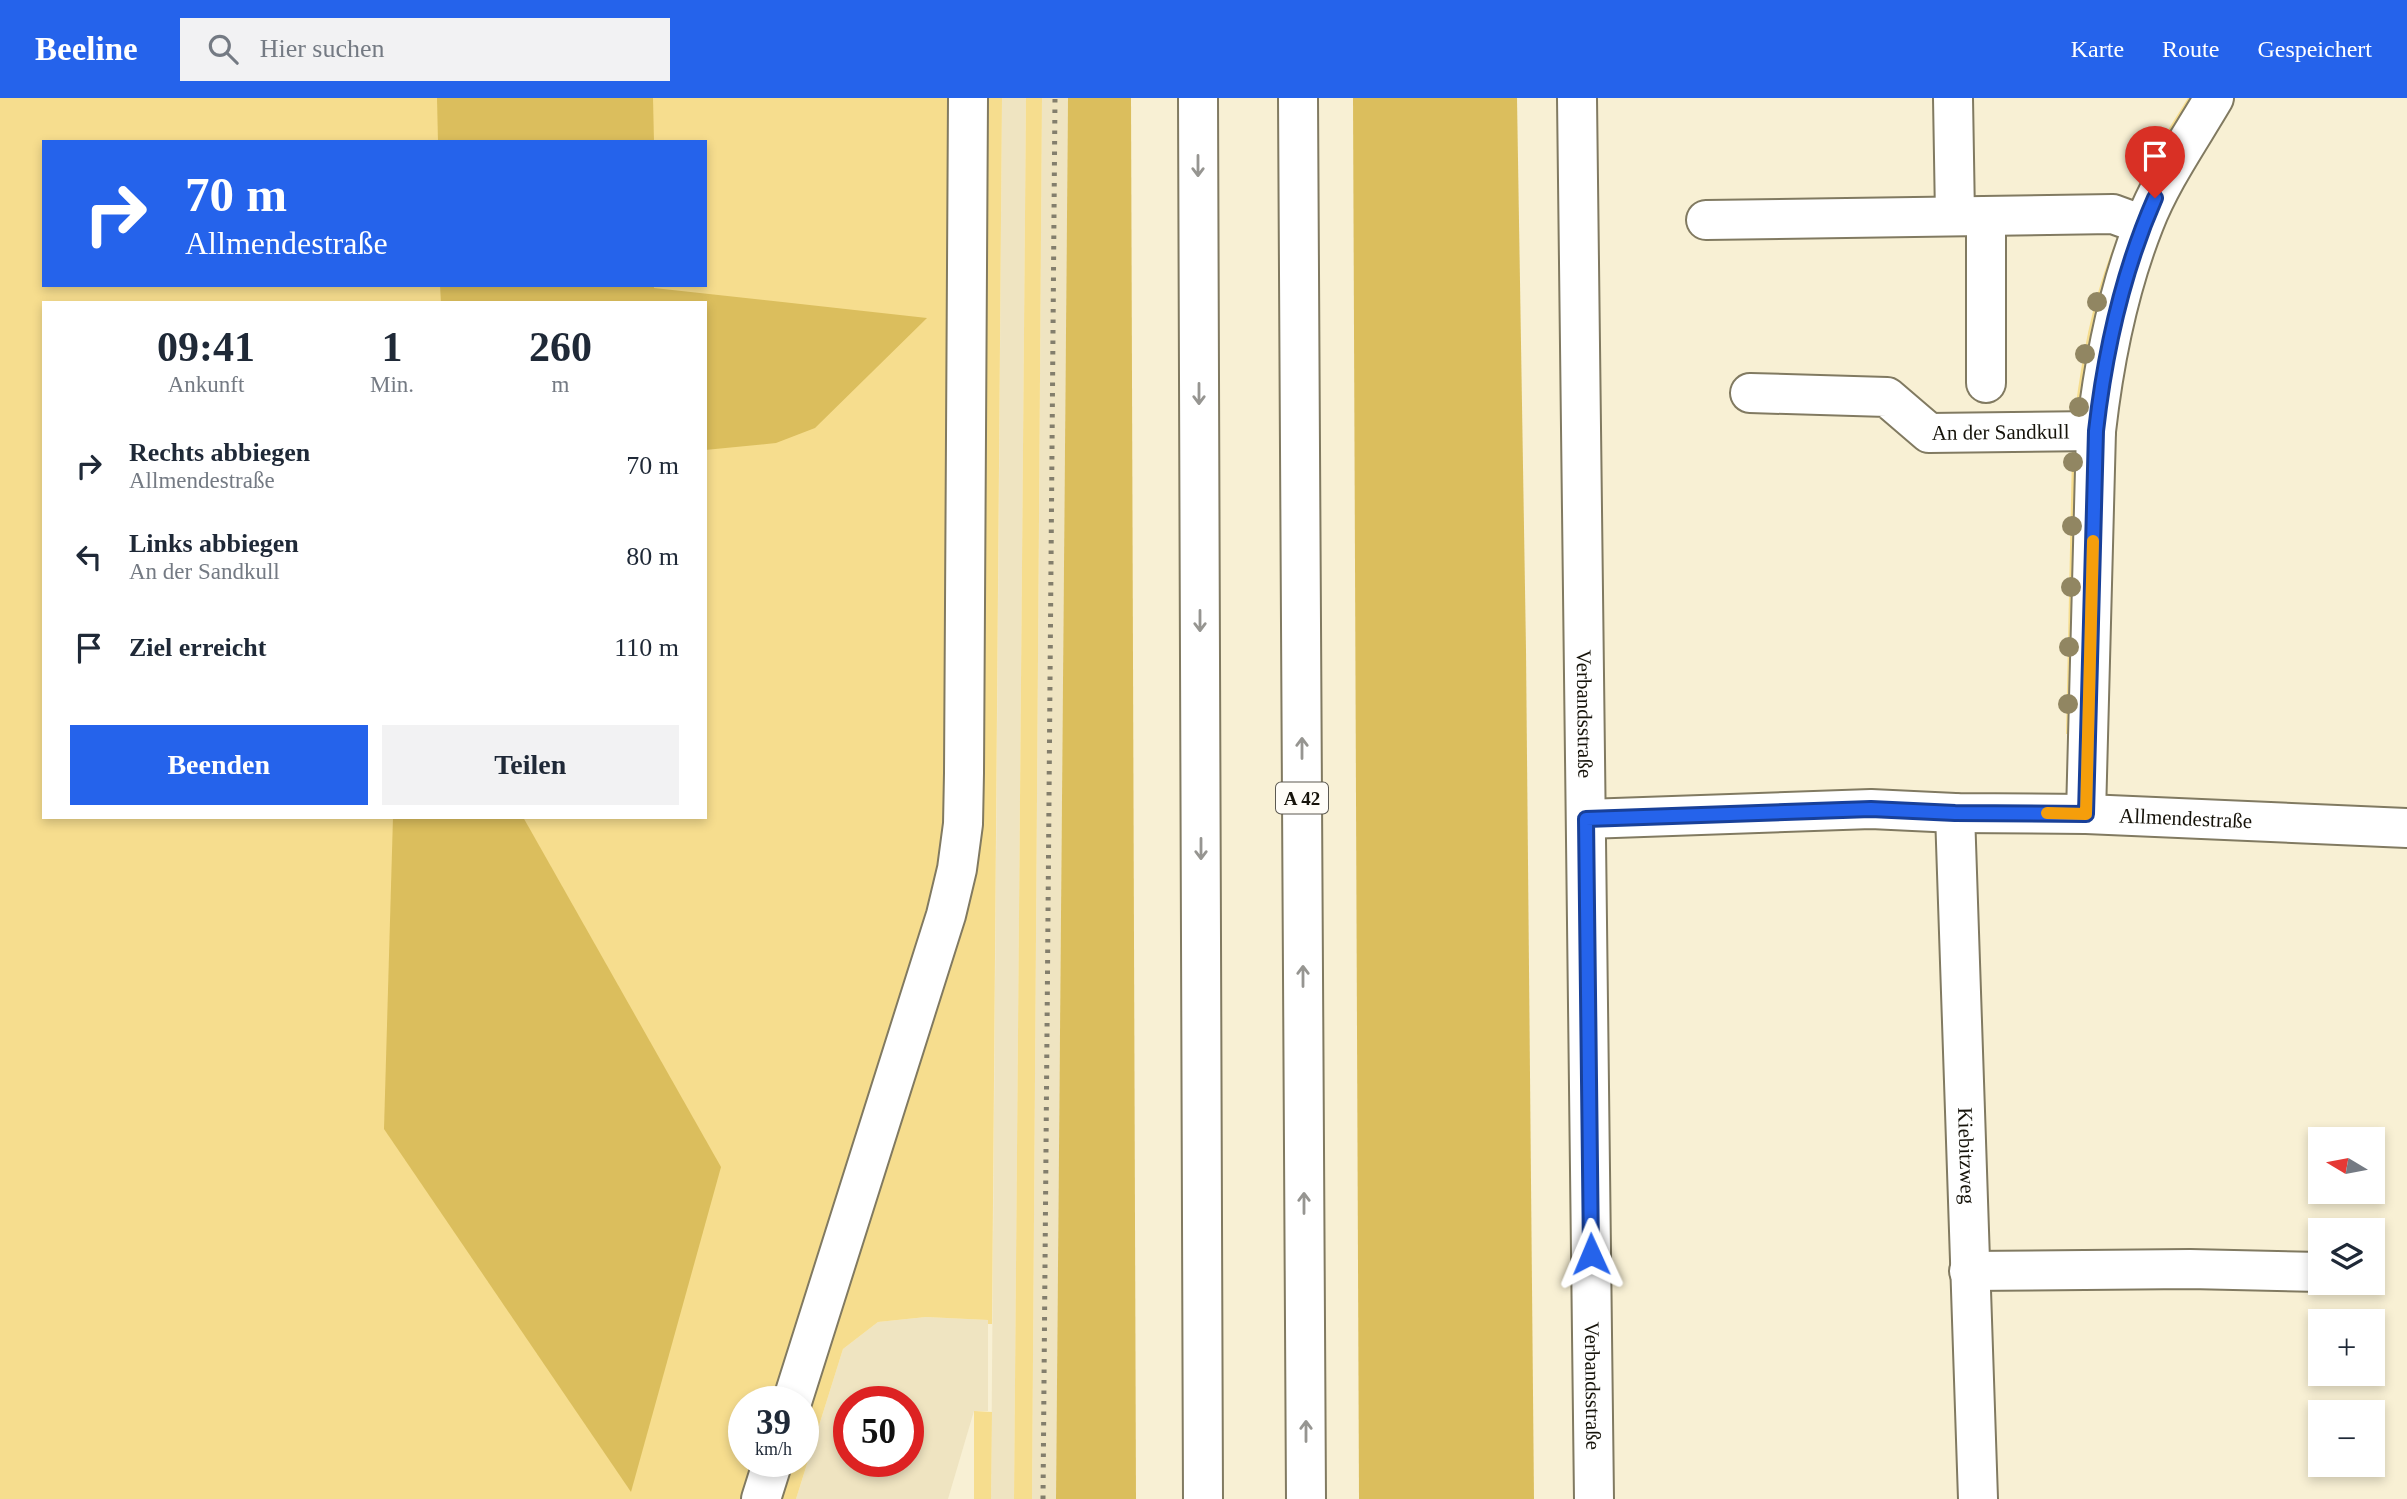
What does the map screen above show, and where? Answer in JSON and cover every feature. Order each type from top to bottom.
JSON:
[{"type":"main road","points":[[797,1386],[946,915],[963,824],[968,98]]},
{"type":"main road","points":[[1198,98],[1203,1499]]},
{"type":"main road","name":"A 42","points":[[1298,98],[1306,1499]]},
{"type":"main road","name":"Verbandsstraße","points":[[1577,98],[1594,1499]]},
{"type":"main road","points":[[1953,98],[1970,216],[1986,383]]},
{"type":"main road","name":"An der Sandkull","points":[[2086,814],[2096,431],[2103,368],[2143,225],[2155,198],[2214,98]]},
{"type":"main road","points":[[1706,220],[2113,214],[2143,225]]},
{"type":"main road","name":"An der Sandkull","points":[[1750,393],[1887,397],[1929,433],[2096,431]]},
{"type":"main road","name":"Allmendestraße","points":[[1586,819],[1871,809],[2086,814],[2407,828]]},
{"type":"main road","name":"Kiebitzweg","points":[[1955,813],[1978,1499]]},
{"type":"main road","points":[[1969,1271],[2190,1269],[2308,1272]]},
{"type":"main road","points":[[761,1499],[768,1477]]},
{"type":"shaded area","points":[[0,98],[1002,98],[992,1324],[988,1324],[988,1320],[926,1317],[878,1322],[843,1349],[819,1426],[819,1386],[728,1386],[728,1477],[803,1477],[796,1499],[0,1499]]},
{"type":"shaded area","points":[[437,98],[653,98],[654,140],[438,140]]},
{"type":"shaded area","points":[[1002,98],[1026,98],[1014,1499],[991,1499]]},
{"type":"shaded area","points":[[1026,98],[1042,98],[1032,1499],[1014,1499]]},
{"type":"shaded area","points":[[1042,98],[1068,98],[1056,1499],[1032,1499]]},
{"type":"shaded area","points":[[1068,98],[1131,98],[1136,1499],[1056,1499]]},
{"type":"shaded area","points":[[1353,98],[1517,98],[1526,650],[1534,1499],[1359,1499]]},
{"type":"shaded area","points":[[2188,98],[2196,98],[2158,159],[2153,154]]},
{"type":"shaded area","points":[[2118,236],[2121,240],[2081,412],[2075,411],[2090,322],[2102,278]]},
{"type":"shaded area","points":[[440,287],[654,287],[927,318],[815,428],[776,443],[707,450],[707,301],[441,301]]},
{"type":"shaded area","points":[[2072,454],[2079,454],[2072,734],[2066,734]]},
{"type":"shaded area","points":[[393,819],[524,819],[721,1167],[631,1492],[384,1129]]},
{"type":"shaded area","points":[[926,1317],[988,1320],[988,1411],[974,1411],[948,1499],[796,1499],[803,1477],[819,1477],[819,1426],[843,1349],[878,1322]]},
{"type":"shaded area","points":[[974,1411],[992,1412],[991,1499],[974,1499]]},
{"type":"railway","points":[[1043,1499],[1055,98]]},
{"type":"slow traffic","points":[[2047,813],[2086,814],[2093,541]]},
{"type":"route","points":[[1591,1254],[1586,819],[1871,809],[2086,814],[2096,431],[2103,368],[2143,225],[2155,198]]}]
